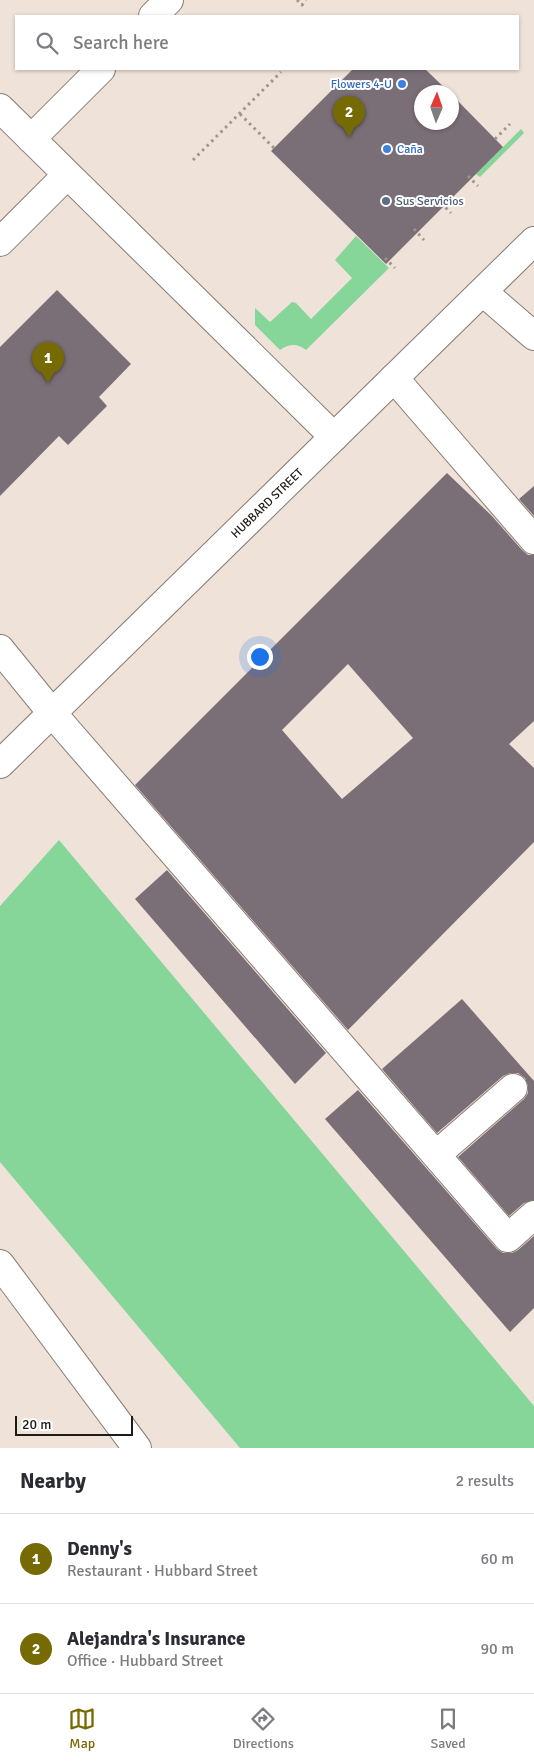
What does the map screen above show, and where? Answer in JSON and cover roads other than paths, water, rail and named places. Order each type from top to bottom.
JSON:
[{"type":"main road","points":[[154,15],[169,0]]},
{"type":"main road","points":[[32,139],[100,70]]},
{"type":"main road","points":[[0,108],[334,437]]},
{"type":"main road","points":[[0,242],[68,174]]},
{"type":"main road","name":"HUBBARD STREET","points":[[0,764],[534,241]]},
{"type":"main road","points":[[483,292],[534,336]]},
{"type":"main road","points":[[394,378],[534,540]]},
{"type":"main road","points":[[0,650],[52,713],[508,1238],[534,1215]]},
{"type":"main road","points":[[436,1155],[513,1088]]},
{"type":"main road","points":[[0,1264],[137,1448]]},
{"type":"place","name":"Flowers 4-U","points":[[402,84]]},
{"type":"place","name":"Alejandra's Insurance","points":[[349,137]]},
{"type":"place","name":"Caña","points":[[387,149]]},
{"type":"place","name":"Sus Servicios","points":[[386,201]]},
{"type":"place","name":"Denny's","points":[[48,383]]}]
